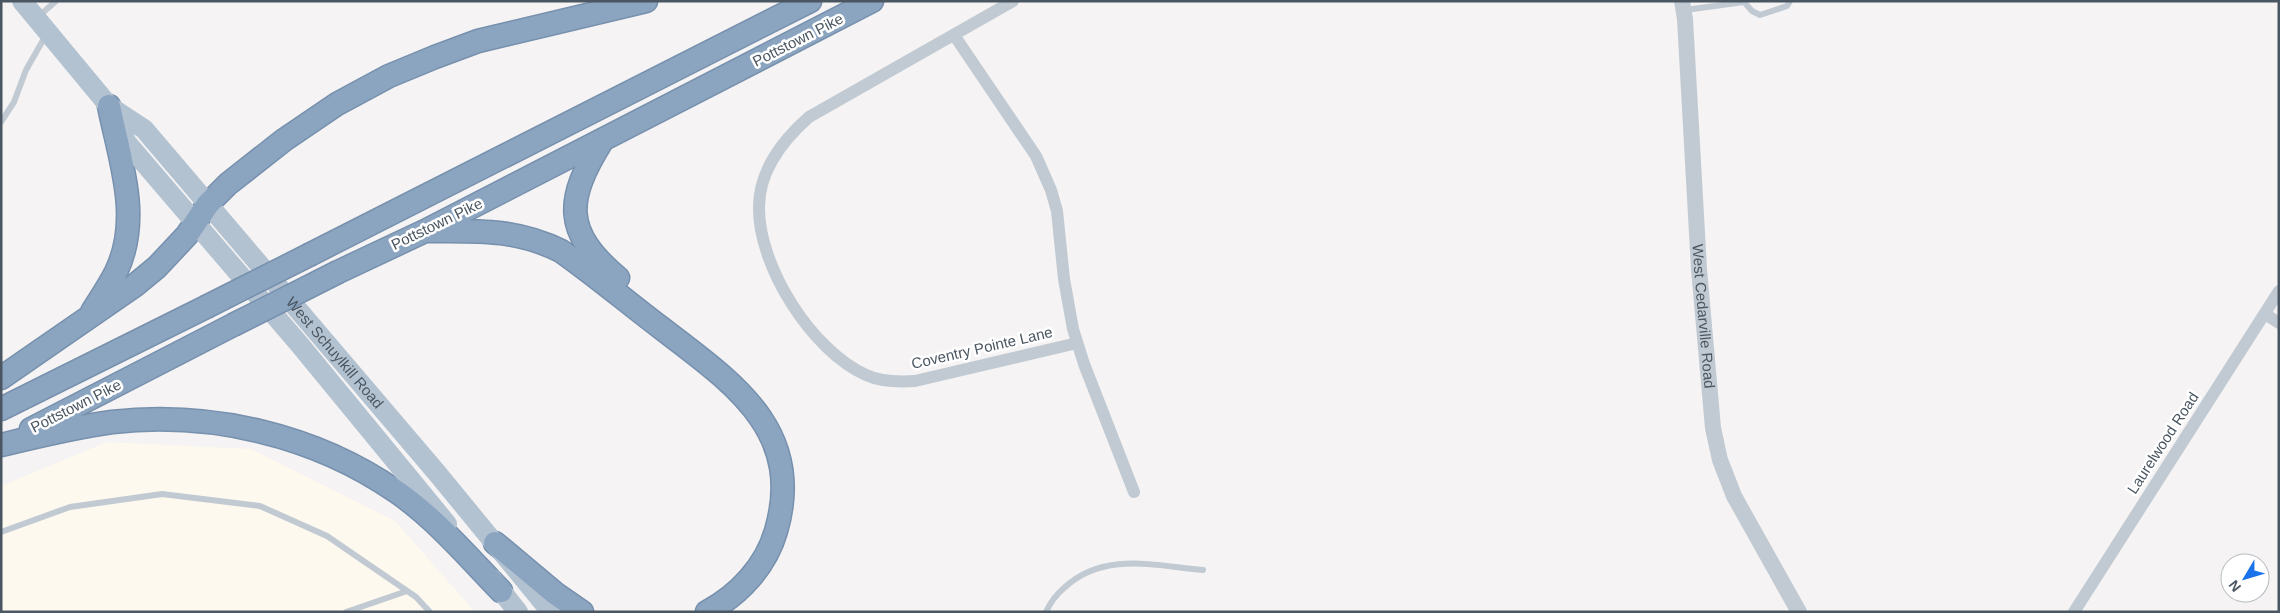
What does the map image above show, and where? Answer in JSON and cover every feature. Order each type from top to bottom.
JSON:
[{"type":"highway","points":[[1,378],[134,286],[157,266],[187,235],[208,204],[228,184],[284,140],[337,104],[389,76],[478,41],[646,1]]},
{"type":"highway","name":"Pottstown Pike","points":[[1,409],[810,1]]},
{"type":"highway","name":"Pottstown Pike","points":[[1,445],[338,272],[425,232],[872,1]]},
{"type":"highway","points":[[89,318],[116,272],[128,232],[129,211],[126,186],[109,106]]},
{"type":"highway","points":[[602,141],[578,185],[575,203],[576,218],[586,245],[622,281],[753,386],[775,413],[788,441],[795,471],[796,489],[794,509],[787,540],[767,580],[733,612]]},
{"type":"highway","points":[[425,232],[493,231],[544,243],[560,251],[702,359],[736,388],[758,412],[770,432],[780,464],[783,501],[779,522],[770,550],[752,577],[727,599],[707,612]]},
{"type":"highway","points":[[1,445],[76,428],[150,420],[219,423],[290,439],[352,465],[397,492],[423,512],[502,591]]},
{"type":"highway","points":[[495,543],[556,594],[582,612]]},
{"type":"main road","name":"West Schuylkill Road","points":[[22,1],[109,106],[127,143],[300,345],[518,612]]},
{"type":"main road","name":"West Schuylkill Road","points":[[109,106],[144,129],[495,543],[551,612]]},
{"type":"street","name":"Coventry Pointe Lane","points":[[1013,1],[809,117],[778,149],[762,184],[759,206],[761,239],[773,271],[787,298],[824,343],[841,359],[860,372],[881,379],[915,381],[1078,343]]},
{"type":"street","name":"West Cedarville Road","points":[[1683,6],[1699,269],[1714,428],[1720,460],[1734,496],[1800,612]]},
{"type":"street","name":"Coventry Pointe Lane","points":[[954,35],[1036,156],[1051,190],[1057,211],[1064,279],[1073,329],[1134,492]]},
{"type":"street","name":"Laurelwood Road","points":[[2074,612],[2279,291]]},
{"type":"street","points":[[2265,314],[2279,323]]},
{"type":"lane","points":[[1,122],[14,102],[42,25],[56,1]]},
{"type":"lane","points":[[1683,6],[1744,2],[1752,11],[1760,14],[1787,6],[1790,1]]},
{"type":"lane","points":[[1,532],[70,507],[162,494],[260,506],[327,536],[407,591],[430,612]]},
{"type":"lane","points":[[1046,612],[1058,593],[1076,577],[1104,565],[1121,563],[1203,570]]},
{"type":"lane","points":[[346,612],[407,591]]},
{"type":"shaded area","points":[[107,442],[251,449],[395,521],[475,612],[1,612],[1,486]]}]
